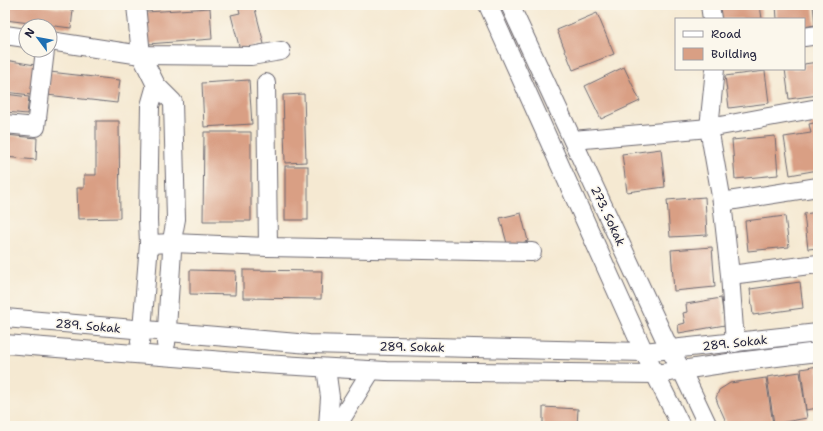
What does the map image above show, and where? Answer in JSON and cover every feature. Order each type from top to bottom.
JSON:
[{"type":"street","points":[[136,5],[141,55],[156,85],[173,102],[176,219],[165,356]]},
{"type":"street","name":"273. Sokak","points":[[488,5],[644,352],[681,426]]},
{"type":"street","name":"273. Sokak","points":[[510,5],[670,350],[682,371],[708,426]]},
{"type":"street","points":[[710,5],[712,18]]},
{"type":"street","points":[[5,35],[18,37]]},
{"type":"street","points":[[805,37],[818,35]]},
{"type":"street","points":[[58,43],[141,55],[250,56],[281,51]]},
{"type":"street","points":[[5,124],[36,127],[44,58]]},
{"type":"street","points":[[715,70],[710,128],[722,202],[730,275],[735,343]]},
{"type":"street","points":[[266,84],[268,246]]},
{"type":"street","points":[[137,354],[142,330],[149,244],[150,106],[156,85]]},
{"type":"street","points":[[573,140],[710,128],[818,108]]},
{"type":"street","points":[[722,202],[818,187]]},
{"type":"street","points":[[149,244],[173,243],[532,252]]},
{"type":"street","points":[[730,275],[818,264]]},
{"type":"street","name":"289. Sokak","points":[[5,318],[309,344],[644,352],[818,333]]},
{"type":"street","points":[[5,344],[371,371],[656,374],[728,363],[818,352]]},
{"type":"street","points":[[326,368],[330,397],[328,426]]},
{"type":"street","points":[[336,426],[371,371]]},
{"type":"building","points":[[7,5],[35,5],[73,10],[71,28],[58,26],[58,18],[18,18],[18,22],[5,20]]},
{"type":"building","points":[[145,5],[182,5],[182,6],[145,8]]},
{"type":"building","points":[[238,5],[254,5],[264,44],[240,50],[231,15],[240,13]]},
{"type":"building","points":[[716,5],[760,5],[762,18],[718,18]]},
{"type":"building","points":[[776,5],[813,5],[815,25],[805,27],[805,18],[777,18]]},
{"type":"building","points":[[210,8],[212,39],[148,44],[146,12]]},
{"type":"building","points":[[597,13],[614,54],[573,70],[557,30]]},
{"type":"building","points":[[5,60],[35,65],[31,95],[5,92]]},
{"type":"building","points":[[818,62],[818,95],[789,99],[785,70],[805,70],[805,64]]},
{"type":"building","points":[[624,67],[640,101],[601,119],[585,86]]},
{"type":"building","points":[[765,71],[769,103],[729,108],[725,76]]},
{"type":"building","points":[[50,72],[120,80],[117,103],[47,95]]},
{"type":"building","points":[[249,80],[252,124],[204,127],[202,83]]},
{"type":"building","points":[[5,94],[29,97],[27,114],[5,112]]},
{"type":"building","points":[[304,94],[306,162],[285,163],[283,95]]},
{"type":"building","points":[[96,121],[119,121],[120,218],[78,219],[77,188],[84,188],[84,175],[96,175]]},
{"type":"building","points":[[818,122],[818,170],[790,175],[784,137],[811,133],[809,124]]},
{"type":"building","points":[[204,132],[251,132],[251,221],[203,221]]},
{"type":"building","points":[[5,135],[37,138],[36,160],[5,157]]},
{"type":"building","points":[[775,136],[778,175],[735,179],[732,140]]},
{"type":"building","points":[[661,149],[665,187],[627,192],[622,154]]},
{"type":"building","points":[[285,166],[308,166],[308,220],[285,220]]},
{"type":"building","points":[[705,197],[707,235],[670,237],[667,200]]},
{"type":"building","points":[[818,212],[818,248],[808,249],[804,214]]},
{"type":"building","points":[[521,213],[528,241],[508,247],[500,218]]},
{"type":"building","points":[[785,216],[789,247],[748,251],[745,221]]},
{"type":"building","points":[[712,247],[715,287],[674,291],[671,250]]},
{"type":"building","points":[[190,270],[236,271],[235,295],[190,294]]},
{"type":"building","points":[[243,270],[322,271],[321,299],[243,298]]},
{"type":"building","points":[[800,282],[803,308],[753,315],[750,289]]},
{"type":"building","points":[[721,298],[725,325],[679,333],[678,325],[685,323],[683,313],[687,312],[686,304]]},
{"type":"building","points":[[818,366],[818,408],[806,410],[801,369]]},
{"type":"building","points":[[800,372],[807,418],[774,424],[767,377]]},
{"type":"building","points":[[766,378],[773,424],[760,426],[728,426],[716,398],[719,390],[730,383]]},
{"type":"building","points":[[543,407],[578,409],[577,426],[543,426]]}]
